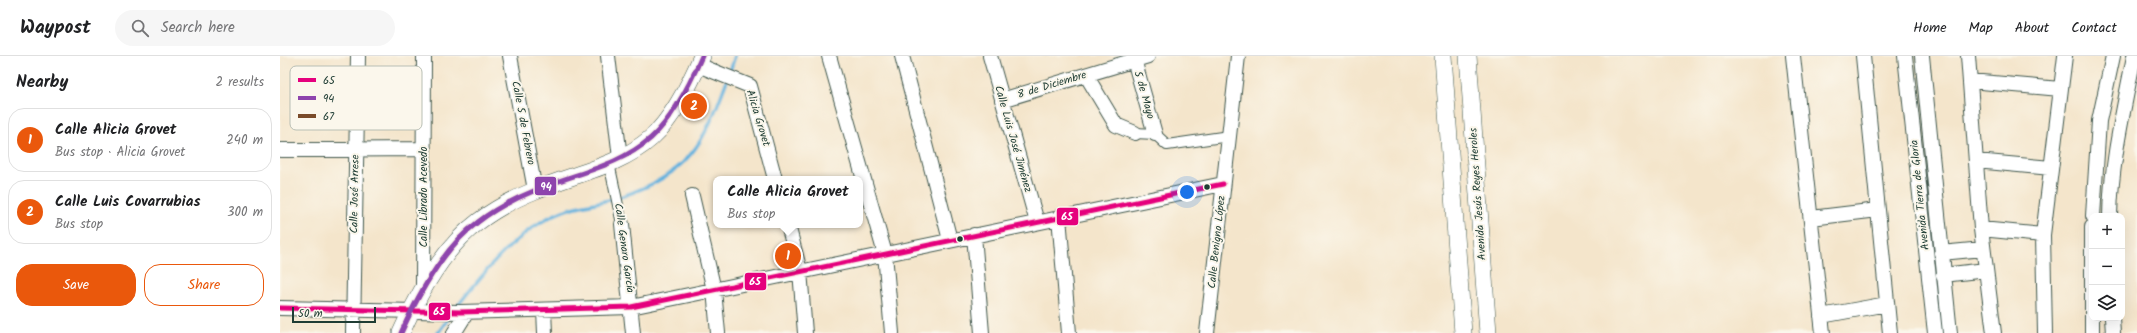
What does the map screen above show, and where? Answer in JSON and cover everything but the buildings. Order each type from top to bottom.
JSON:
[{"type":"street","name":"Calle José Arrese","points":[[358,56],[358,66]]},
{"type":"street","name":"Calle Librado Acevedo","points":[[423,290],[424,56]]},
{"type":"street","name":"Calle 5 de Febrero","points":[[510,56],[535,190]]},
{"type":"street","points":[[608,56],[615,161]]},
{"type":"street","points":[[829,56],[863,176]]},
{"type":"street","points":[[902,56],[950,240]]},
{"type":"street","name":"Calle Luis José Jiménez","points":[[990,56],[1037,222]]},
{"type":"street","name":"8 de Diciembre","points":[[1002,100],[1086,75],[1134,58],[1148,56]]},
{"type":"street","name":"Calle Benigno López","points":[[1207,333],[1238,56]]},
{"type":"street","points":[[1443,56],[1463,333]]},
{"type":"street","name":"Avenida Jesús Reyes Heroles","points":[[1468,56],[1488,333]]},
{"type":"street","points":[[1794,56],[1823,333]]},
{"type":"street","points":[[1863,56],[1890,333]]},
{"type":"street","name":"Avenida Tierra de Gloria","points":[[1905,56],[1935,333]]},
{"type":"street","name":"Avenida Tierra de Gloria","points":[[1922,56],[1950,333]]},
{"type":"street","points":[[1968,56],[1981,228],[1994,333]]},
{"type":"street","points":[[2045,333],[2044,235],[2065,56]]},
{"type":"street","points":[[2093,213],[2099,121],[2113,56]]},
{"type":"street","points":[[2110,213],[2110,196],[2120,130],[2134,56]]},
{"type":"street","name":"5 de Mayo","points":[[1134,58],[1155,134]]},
{"type":"street","points":[[401,333],[416,311],[423,290],[447,253],[461,236],[478,222],[535,190],[615,161],[652,137],[666,122],[704,63]]},
{"type":"street","name":"Alicia Grovet","points":[[704,63],[750,86],[774,176]]},
{"type":"street","points":[[1086,75],[1116,125],[1134,133],[1155,134],[1167,145],[1229,136]]},
{"type":"street","points":[[1970,81],[2060,90]]},
{"type":"street","name":"Calle José Arrese","points":[[353,333],[352,311],[356,130]]},
{"type":"street","points":[[280,150],[424,149]]},
{"type":"street","points":[[1976,160],[2051,168]]},
{"type":"street","name":"Calle Genaro García","points":[[615,161],[614,183],[622,224],[632,307],[633,333]]},
{"type":"street","points":[[863,176],[885,254],[892,333]]},
{"type":"street","points":[[280,308],[352,311],[464,312],[632,307],[1223,184]]},
{"type":"street","points":[[692,196],[714,290],[718,333]]},
{"type":"street","points":[[1811,218],[1878,210]]},
{"type":"street","points":[[1059,217],[1069,333]]},
{"type":"street","points":[[789,228],[800,271],[805,333]]},
{"type":"street","points":[[1981,228],[2044,235]]},
{"type":"street","points":[[974,235],[982,333]]},
{"type":"street","points":[[1941,253],[1983,249]]},
{"type":"street","points":[[2092,249],[2092,333]]},
{"type":"street","points":[[1943,275],[1986,270]]},
{"type":"street","points":[[1821,316],[1887,304]]},
{"type":"street","points":[[544,310],[545,333]]},
{"type":"street","points":[[454,333],[464,312]]},
{"type":"street","points":[[2112,321],[2113,333]]},
{"type":"waterway","points":[[729,74],[735,56]]},
{"type":"waterway","points":[[456,308],[478,280],[504,252],[532,228],[563,211],[620,197],[643,188],[662,178],[678,167],[690,155],[701,140],[710,123],[727,80]]},
{"type":"waterway","points":[[438,333],[450,316]]},
{"type":"transit line","name":"94","points":[[401,333],[415,303],[433,273],[443,258],[466,232],[485,217],[513,200],[551,184],[610,163],[638,148],[659,130],[681,100],[702,56]]},
{"type":"transit line","name":"65","points":[[280,308],[460,312],[631,307],[1223,184]]},
{"type":"place","name":"Calle Luis Covarrubias","points":[[694,106]]},
{"type":"place","name":"Calle Alicia Grovet","points":[[788,256]]}]
